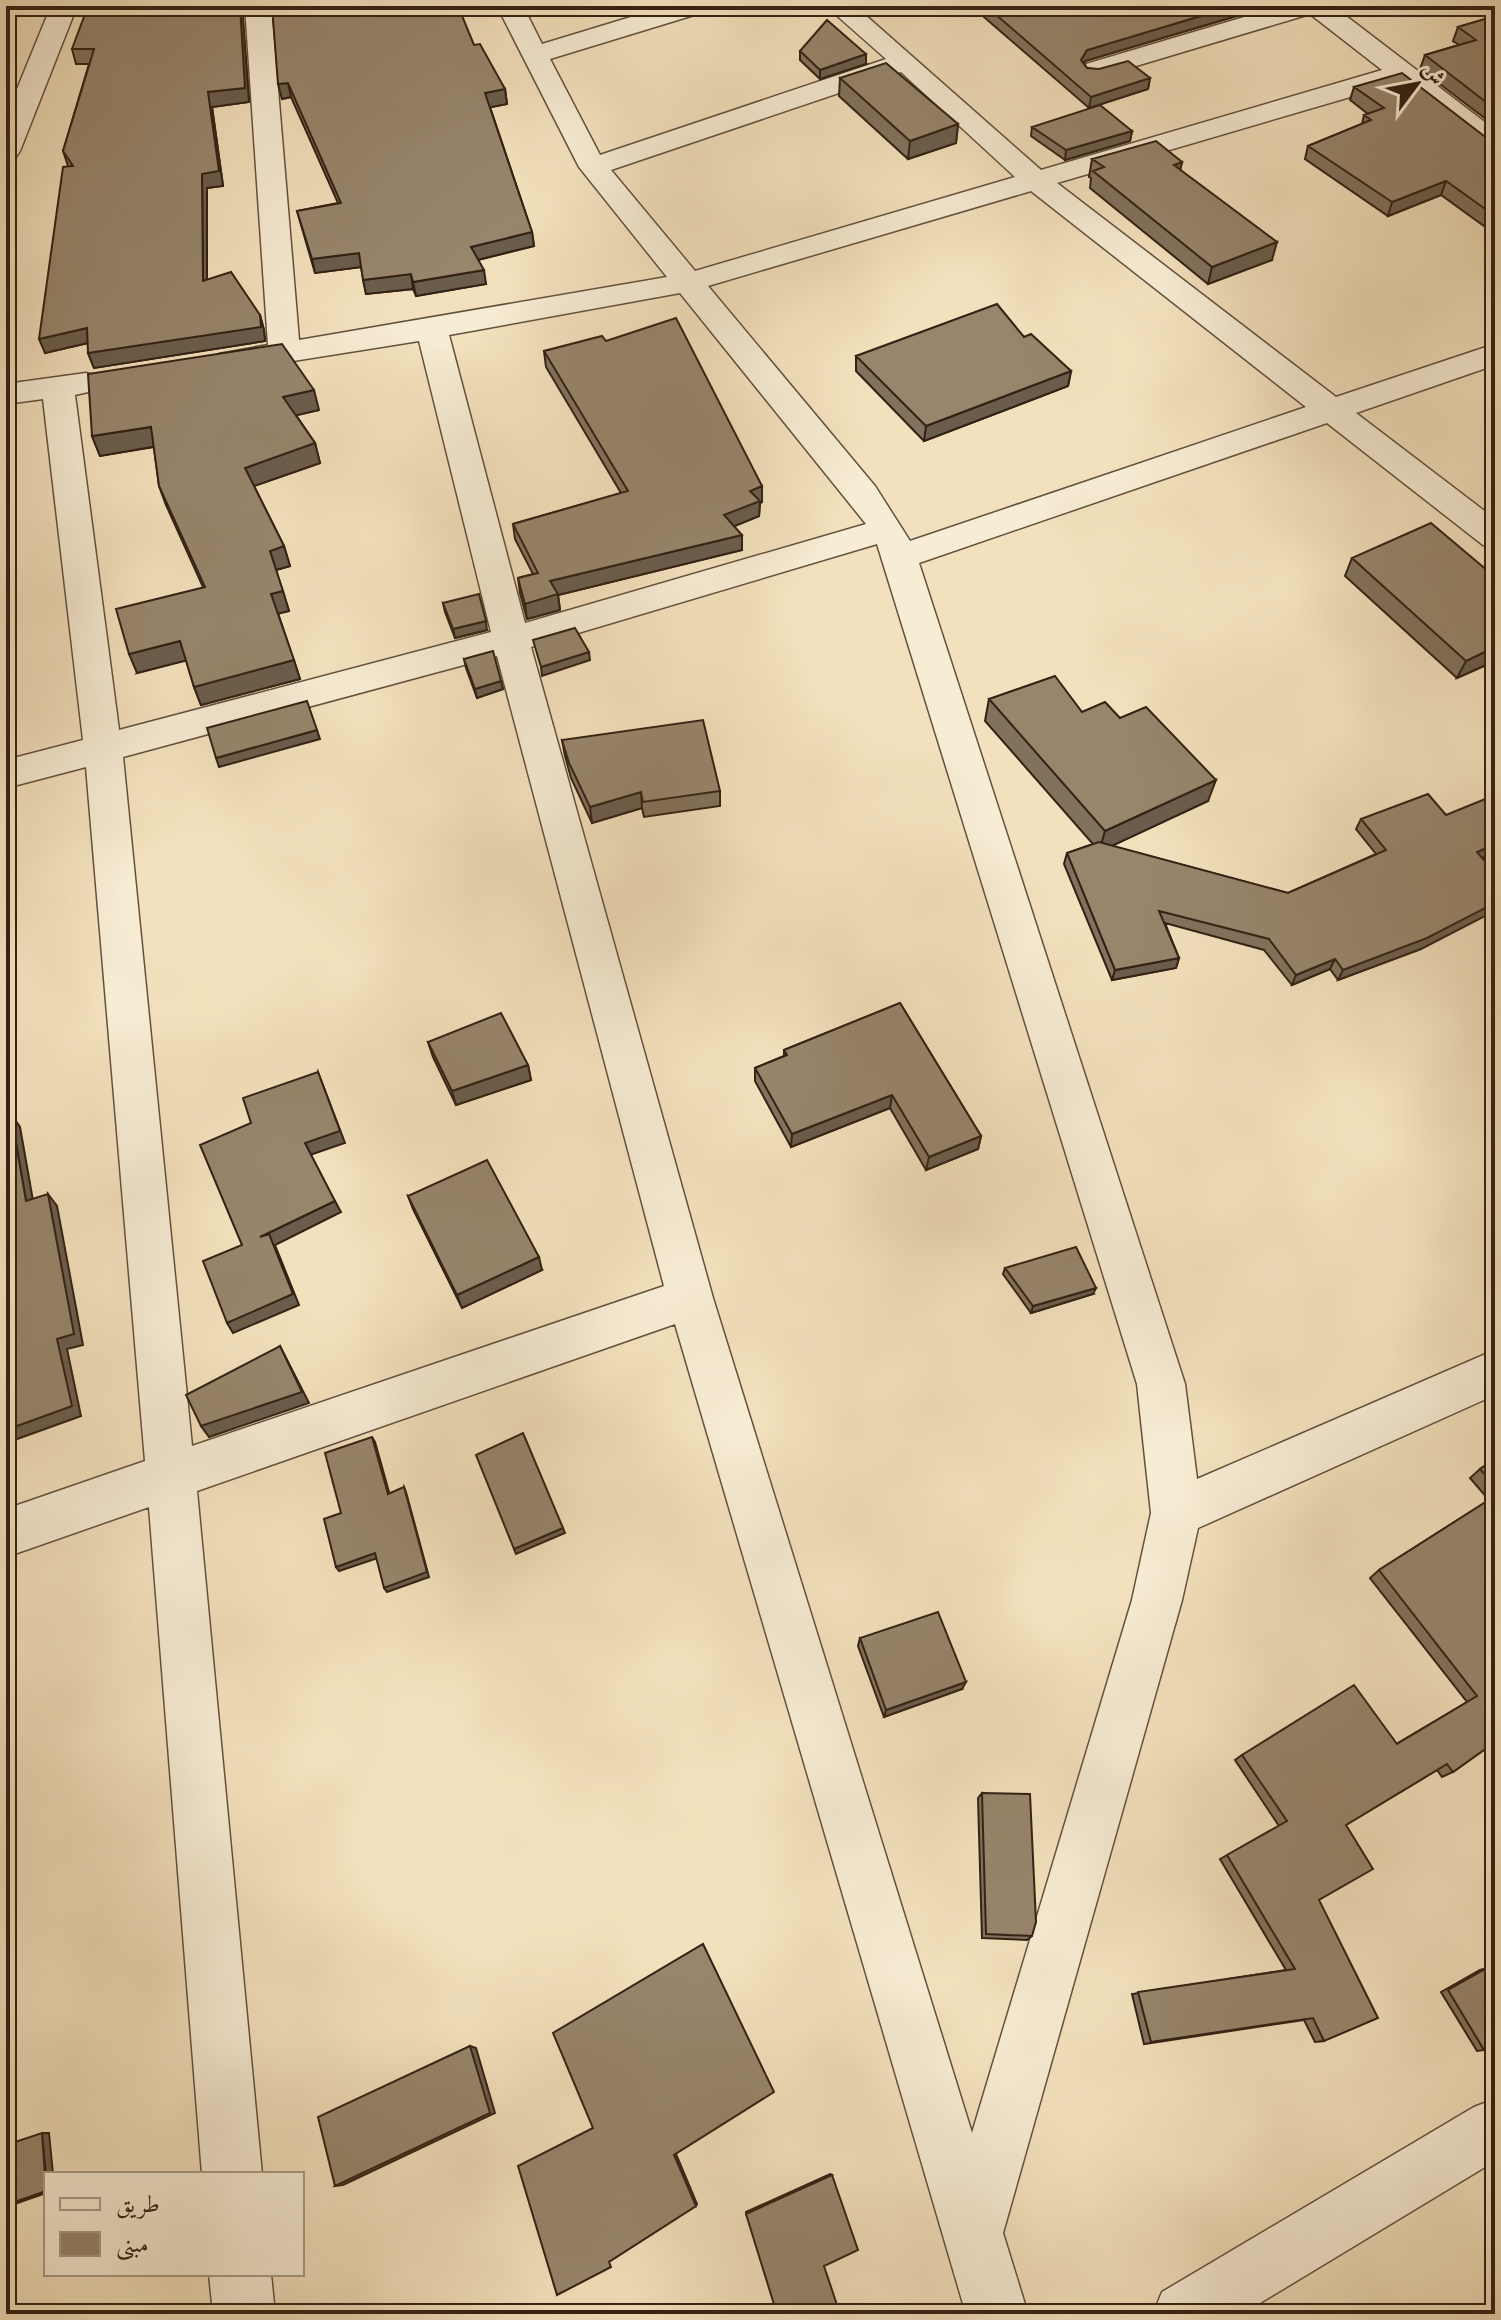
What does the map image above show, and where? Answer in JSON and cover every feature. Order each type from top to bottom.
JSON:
[{"type":"street","points":[[6,151],[64,6]]},
{"type":"street","points":[[258,6],[284,353]]},
{"type":"street","points":[[510,6],[593,167],[863,494],[894,543],[1161,1384],[1176,1513],[1157,1600],[972,2234]]},
{"type":"street","points":[[536,54],[695,6]]},
{"type":"street","points":[[839,6],[906,62],[1035,180],[1495,537]]},
{"type":"street","points":[[1096,70],[1309,6]]},
{"type":"street","points":[[1316,6],[1495,144]]},
{"type":"street","points":[[593,167],[906,62]]},
{"type":"street","points":[[209,364],[432,329],[689,282],[1402,73]]},
{"type":"street","points":[[432,329],[511,640],[690,1298],[997,2314]]},
{"type":"street","points":[[6,774],[511,640],[894,543],[1331,410],[1495,354]]},
{"type":"street","points":[[6,394],[118,378]]},
{"type":"street","points":[[58,387],[103,750],[232,2172]]},
{"type":"street","points":[[6,1533],[690,1298]]},
{"type":"street","points":[[1176,1513],[1495,1372]]},
{"type":"street","points":[[1184,2314],[1495,2128]]},
{"type":"street","points":[[240,2276],[244,2314]]},
{"type":"building","points":[[88,6],[240,6],[245,88],[208,92],[219,171],[202,174],[203,281],[231,272],[260,315],[261,327],[88,353],[87,328],[39,339],[63,167],[73,166],[63,151],[94,49],[72,49]]},
{"type":"building","points":[[272,6],[458,6],[474,45],[480,44],[505,89],[485,93],[532,232],[471,247],[484,270],[413,282],[411,274],[363,280],[359,253],[312,259],[297,211],[341,203],[288,83],[278,84]]},
{"type":"building","points":[[986,6],[1234,6],[1087,50],[1081,60],[1087,68],[1099,69],[1128,61],[1150,78],[1091,97]]},
{"type":"building","points":[[1495,16],[1495,109],[1425,55],[1476,40],[1458,27]]},
{"type":"building","points":[[827,20],[866,54],[820,70],[800,51]]},
{"type":"building","points":[[886,63],[958,124],[910,141],[840,78]]},
{"type":"building","points":[[1402,73],[1488,139],[1495,140],[1495,216],[1446,181],[1392,202],[1308,146],[1371,120],[1364,115],[1384,108],[1354,87]]},
{"type":"building","points":[[1100,105],[1132,131],[1066,150],[1032,127]]},
{"type":"building","points":[[1156,141],[1182,162],[1174,165],[1277,242],[1212,267],[1093,171],[1104,167],[1092,159]]},
{"type":"building","points":[[997,304],[1024,337],[1031,334],[1071,371],[926,426],[856,356]]},
{"type":"building","points":[[676,318],[762,486],[750,491],[760,501],[724,515],[742,535],[550,581],[558,594],[525,604],[518,578],[538,573],[513,524],[628,491],[544,351],[602,336],[606,341]]},
{"type":"building","points":[[282,344],[314,390],[283,397],[315,443],[245,468],[284,546],[270,551],[283,591],[271,594],[294,660],[194,687],[180,641],[129,654],[116,609],[205,587],[159,486],[151,427],[92,436],[88,374]]},
{"type":"building","points":[[1431,523],[1495,577],[1495,647],[1466,661],[1352,558]]},
{"type":"building","points":[[479,594],[486,621],[453,629],[443,603]]},
{"type":"building","points":[[575,628],[589,652],[541,667],[533,640]]},
{"type":"building","points":[[493,651],[501,681],[475,689],[464,659]]},
{"type":"building","points":[[1055,676],[1082,712],[1105,702],[1120,718],[1146,707],[1216,780],[1105,831],[989,699]]},
{"type":"building","points":[[307,701],[317,730],[216,758],[207,728]]},
{"type":"building","points":[[703,720],[720,791],[643,802],[641,792],[590,807],[569,763],[562,740]]},
{"type":"building","points":[[1428,794],[1446,815],[1495,795],[1495,844],[1477,852],[1495,873],[1495,903],[1427,938],[1343,970],[1335,959],[1296,975],[1269,939],[1159,911],[1179,958],[1115,970],[1067,853],[1099,842],[1288,893],[1386,850],[1361,819]]},
{"type":"building","points":[[900,1003],[981,1136],[929,1157],[892,1095],[792,1134],[755,1068],[787,1055],[784,1050]]},
{"type":"building","points":[[501,1013],[528,1065],[452,1091],[428,1042]]},
{"type":"building","points":[[318,1072],[340,1131],[305,1143],[335,1201],[260,1237],[269,1234],[293,1294],[227,1323],[203,1261],[242,1245],[200,1145],[251,1123],[243,1098]]},
{"type":"building","points":[[11,1114],[26,1201],[48,1194],[74,1334],[57,1339],[72,1406],[6,1430],[6,1116]]},
{"type":"building","points":[[487,1160],[539,1257],[457,1295],[408,1196]]},
{"type":"building","points":[[1076,1247],[1096,1288],[1033,1306],[1005,1268]]},
{"type":"building","points":[[280,1346],[302,1392],[201,1426],[186,1395]]},
{"type":"building","points":[[523,1433],[563,1528],[514,1549],[476,1455]]},
{"type":"building","points":[[372,1437],[388,1494],[404,1487],[427,1572],[384,1588],[375,1553],[336,1567],[324,1519],[341,1513],[325,1453]]},
{"type":"building","points":[[1495,1459],[1495,1486],[1480,1469]]},
{"type":"building","points":[[1495,1496],[1495,1742],[1453,1772],[1447,1764],[1346,1825],[1373,1869],[1319,1900],[1378,2018],[1324,2041],[1313,2018],[1151,2042],[1138,1992],[1295,1969],[1227,1855],[1287,1821],[1242,1755],[1354,1685],[1397,1744],[1477,1696],[1379,1570]]},
{"type":"building","points":[[938,1612],[966,1682],[886,1710],[860,1638]]},
{"type":"building","points":[[982,1793],[1030,1794],[1036,1922],[1032,1936],[986,1934]]},
{"type":"building","points":[[703,1944],[774,2092],[674,2155],[696,2206],[609,2262],[611,2267],[557,2295],[518,2166],[593,2128],[553,2033]]},
{"type":"building","points":[[1487,1968],[1495,1981],[1495,2043],[1484,2050],[1448,1990]]},
{"type":"building","points":[[470,2046],[490,2113],[335,2186],[318,2117]]},
{"type":"building","points":[[42,2133],[44,2192],[6,2205],[6,2145]]},
{"type":"building","points":[[832,2175],[858,2250],[824,2266],[840,2314],[777,2314],[746,2214]]}]
